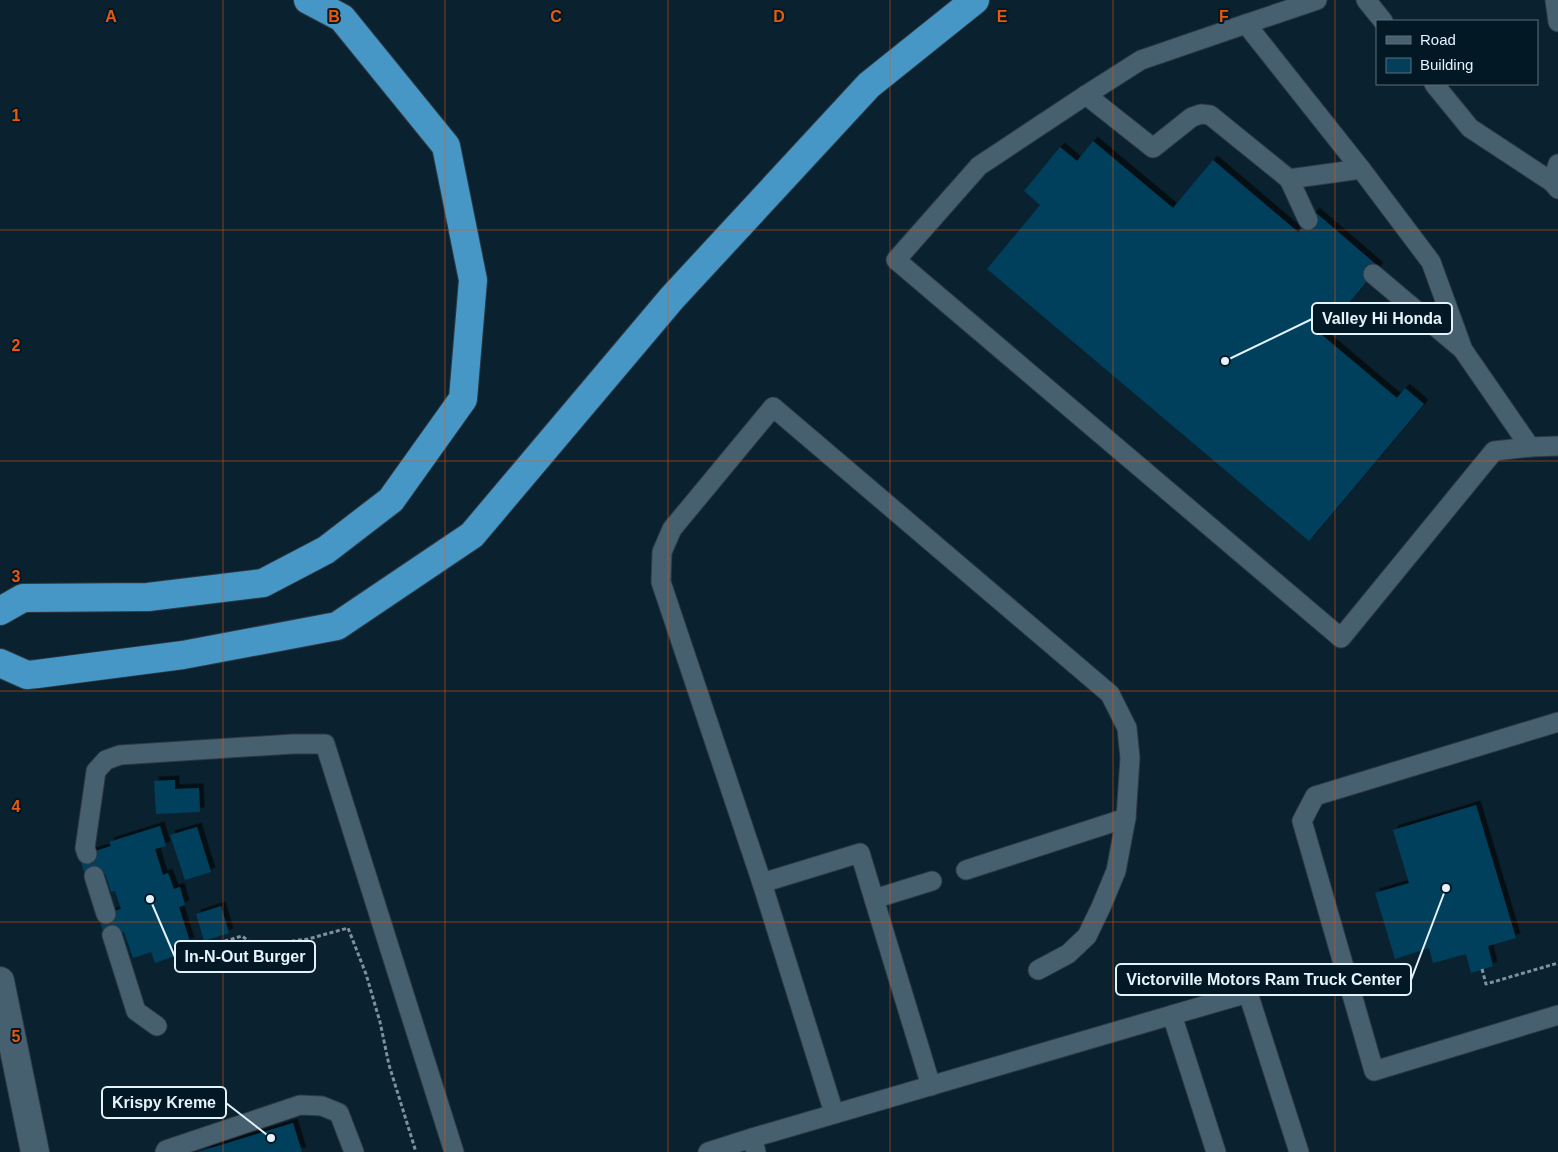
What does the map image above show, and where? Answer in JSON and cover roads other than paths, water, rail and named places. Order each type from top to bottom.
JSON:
[{"type":"highway","points":[[0,611],[23,598],[148,597],[263,583],[326,550],[391,500],[463,399],[473,280],[446,146],[342,18],[308,0]]},
{"type":"highway","points":[[0,663],[27,675],[37,674],[183,655],[338,626],[456,546],[472,535],[672,298],[869,85],[975,0]]},
{"type":"main road","points":[[0,981],[35,1152]]},
{"type":"lane","points":[[1317,0],[1141,60],[979,166],[896,260],[1341,638],[1494,451],[1558,446]]},
{"type":"lane","points":[[1366,0],[1382,20]]},
{"type":"lane","points":[[1555,0],[1558,22]]},
{"type":"lane","points":[[1246,24],[1431,262],[1463,350],[1530,447]]},
{"type":"lane","points":[[1435,85],[1470,128],[1555,186],[1558,164]]},
{"type":"lane","points":[[1086,95],[1153,148],[1192,117],[1201,114],[1210,115],[1289,179],[1308,220]]},
{"type":"lane","points":[[1289,179],[1361,170]]},
{"type":"lane","points":[[1373,274],[1463,350]]},
{"type":"lane","points":[[834,1113],[762,883],[661,582],[662,552],[672,529],[773,407],[1110,694],[1127,728],[1130,758],[1126,818],[1116,871],[1087,936],[1068,954],[1038,970]]},
{"type":"lane","points":[[1558,722],[1315,796],[1302,821],[1374,1071],[1558,1015]]},
{"type":"lane","points":[[87,854],[86,848],[96,771],[106,760],[120,755],[293,744],[325,744],[454,1152]]},
{"type":"lane","points":[[966,870],[1126,818]]},
{"type":"lane","points":[[762,883],[860,853],[931,1086]]},
{"type":"lane","points":[[94,876],[106,914]]},
{"type":"lane","points":[[874,899],[932,881]]},
{"type":"lane","points":[[112,935],[136,1011],[157,1026]]},
{"type":"lane","points":[[708,1152],[754,1145],[834,1113],[1248,993],[1299,1152]]},
{"type":"lane","points":[[1172,1016],[1216,1152]]},
{"type":"lane","points":[[164,1152],[300,1104],[322,1106],[339,1114],[354,1152]]},
{"type":"place","name":"Valley Hi Honda","points":[[1225,361]]},
{"type":"place","name":"Victorville Motors Ram Truck Center","points":[[1446,888]]},
{"type":"place","name":"In-N-Out Burger","points":[[150,899]]},
{"type":"place","name":"Krispy Kreme","points":[[271,1138]]}]
